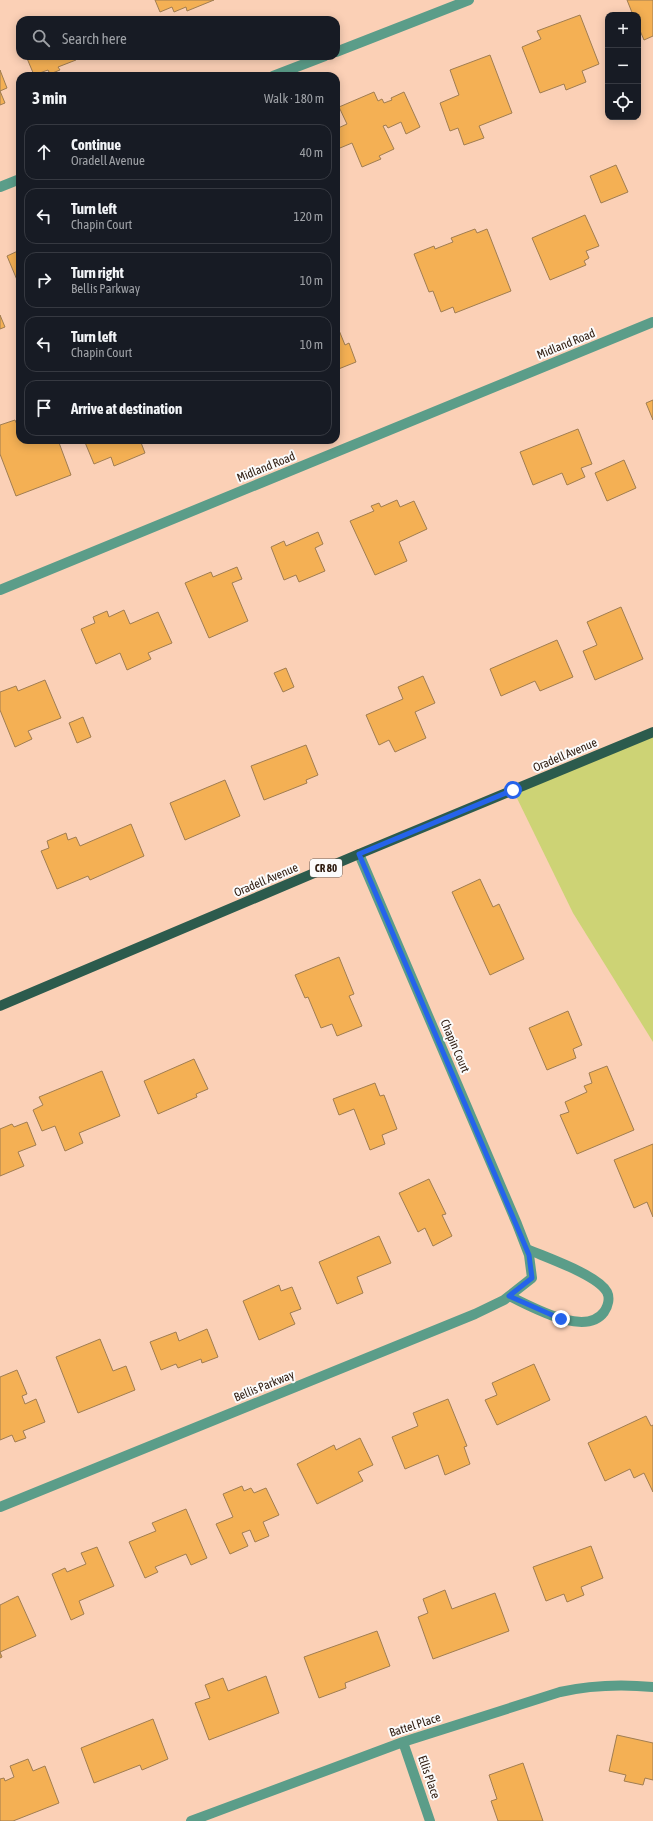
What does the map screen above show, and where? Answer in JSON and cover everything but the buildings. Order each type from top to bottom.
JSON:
[{"type":"main road","name":"Oradell Avenue","points":[[0,1006],[359,854],[653,732]]},
{"type":"street","points":[[340,50],[469,0]]},
{"type":"street","points":[[283,72],[315,60]]},
{"type":"street","points":[[0,187],[16,181]]},
{"type":"street","name":"Midland Road","points":[[0,590],[653,322]]},
{"type":"street","name":"Chapin Court","points":[[359,854],[527,1249],[532,1278]]},
{"type":"street","points":[[509,1296],[570,1322],[590,1320],[600,1316],[606,1309],[609,1300],[607,1292],[602,1286],[581,1272],[527,1249]]},
{"type":"street","name":"Bellis Parkway","points":[[0,1507],[475,1314],[509,1296],[532,1278]]},
{"type":"street","name":"Battel Place","points":[[191,1821],[403,1742],[560,1692],[584,1687],[625,1684],[653,1688]]},
{"type":"street","name":"Ellis Place","points":[[403,1742],[430,1821]]},
{"type":"green space","points":[[653,732],[653,1042],[573,913],[513,790]]},
{"type":"route","points":[[513,790],[359,854],[529,1255],[532,1278],[509,1296],[561,1319]]}]
